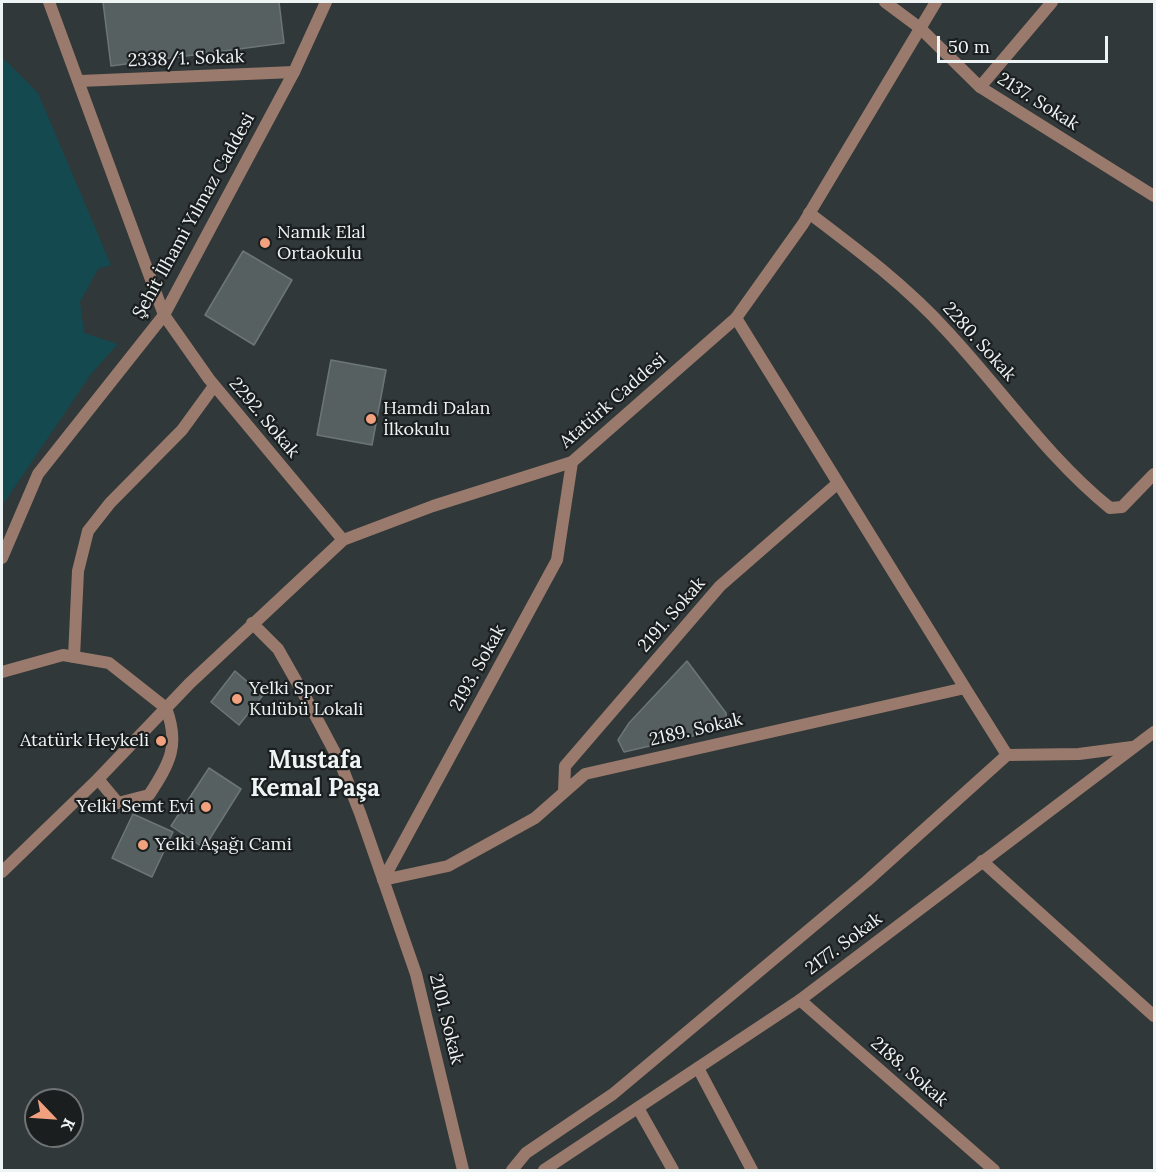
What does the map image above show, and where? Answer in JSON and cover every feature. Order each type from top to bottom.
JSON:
[{"type":"street","name":"2292. Sokak","points":[[49,2],[80,81],[164,315],[214,386],[343,540]]},
{"type":"street","name":"Şehit İlhami Yılmaz Caddesi","points":[[2,558],[38,474],[164,315],[294,72],[326,2]]},
{"type":"street","name":"2137. Sokak","points":[[885,2],[920,28],[980,87],[1155,196]]},
{"type":"street","name":"Atatürk Caddesi","points":[[2,872],[98,779],[252,623],[343,540],[433,506],[572,462],[736,318],[809,213],[936,2]]},
{"type":"street","points":[[980,87],[1052,2]]},
{"type":"street","name":"2338/1. Sokak","points":[[80,81],[294,72]]},
{"type":"street","name":"2280. Sokak","points":[[809,213],[888,273],[947,330],[1083,486],[1110,508],[1122,507],[1155,474]]},
{"type":"street","points":[[736,318],[1007,755]]},
{"type":"street","points":[[74,657],[78,571],[88,531],[103,512],[182,430],[214,386]]},
{"type":"street","name":"2193. Sokak","points":[[383,880],[557,560],[572,462]]},
{"type":"street","name":"2191. Sokak","points":[[564,792],[565,766],[720,586],[838,483]]},
{"type":"street","name":"2101. Sokak","points":[[252,623],[278,649],[340,762],[416,974],[463,1170]]},
{"type":"street","points":[[2,672],[63,655],[110,663],[166,708],[174,730],[169,764],[149,795],[118,803],[98,779]]},
{"type":"street","name":"2189. Sokak","points":[[383,880],[448,866],[535,818],[585,774],[965,688]]},
{"type":"street","name":"2177. Sokak","points":[[544,1170],[800,1000],[1132,747],[1155,732]]},
{"type":"street","points":[[512,1170],[526,1153],[613,1094],[831,911],[1007,755],[1079,754],[1132,747]]},
{"type":"street","points":[[982,861],[1155,1016]]},
{"type":"street","name":"2188. Sokak","points":[[800,1000],[994,1170]]},
{"type":"street","points":[[698,1068],[752,1170]]},
{"type":"street","points":[[638,1108],[674,1170]]},
{"type":"shaded area","points":[[2,57],[38,93],[111,265],[98,269],[80,302],[84,333],[118,344],[91,374],[2,506]]},
{"type":"building","points":[[103,2],[279,2],[284,43],[111,66]]},
{"type":"building","points":[[243,251],[292,280],[254,345],[205,315]]},
{"type":"building","points":[[331,360],[386,370],[372,445],[317,435]]},
{"type":"building","points":[[687,661],[726,713],[727,728],[624,752],[618,740],[629,723]]},
{"type":"building","name":"Yelki Spor Kulübü Lokali","points":[[235,671],[263,695],[239,725],[211,702]]},
{"type":"building","name":"Yelki Semt Evi","points":[[209,768],[241,789],[204,848],[171,826]]},
{"type":"building","name":"Yelki Aşağı Cami","points":[[133,814],[173,832],[152,877],[112,858]]},
{"type":"place","name":"Namık Elal Ortaokulu","points":[[265,243]]},
{"type":"place","name":"Hamdi Dalan İlkokulu","points":[[371,419]]},
{"type":"place","name":"Yelki Spor Kulübü Lokali","points":[[237,699]]},
{"type":"place","name":"Atatürk Heykeli","points":[[161,741]]},
{"type":"place","name":"Yelki Semt Evi","points":[[206,807]]},
{"type":"place","name":"Yelki Aşağı Cami","points":[[143,845]]},
{"type":"district","name":"Mustafa Kemal Paşa","points":[[315,775]]}]
